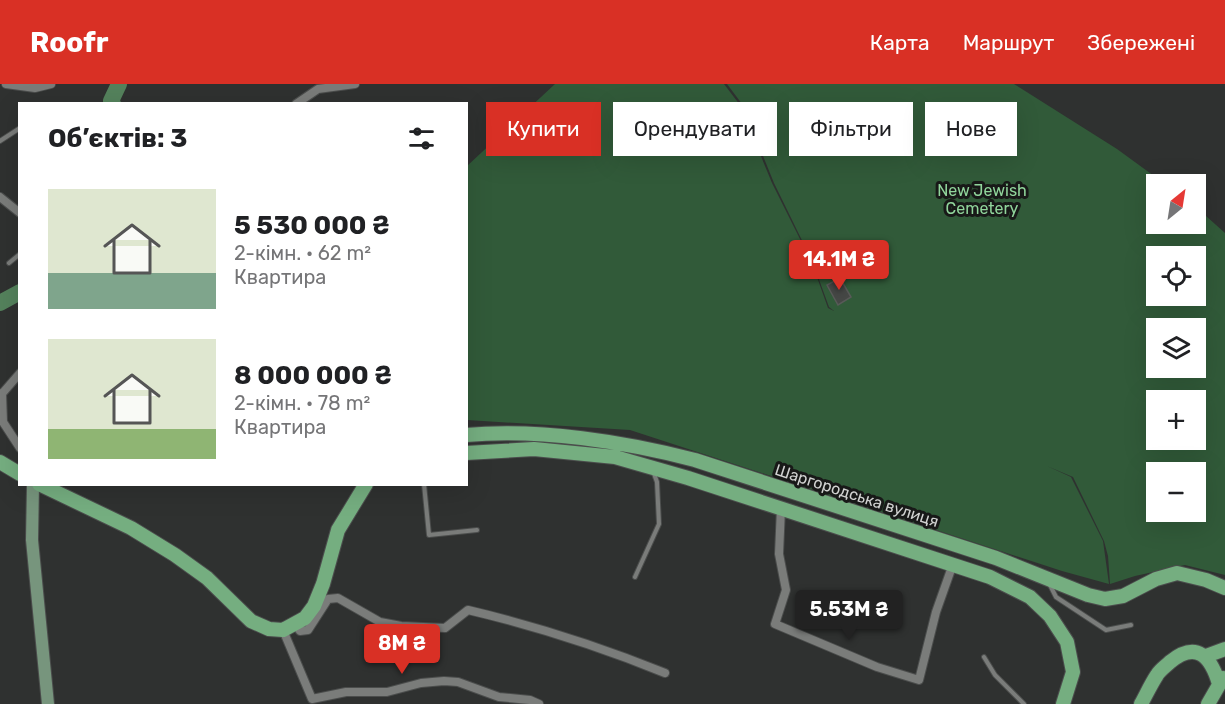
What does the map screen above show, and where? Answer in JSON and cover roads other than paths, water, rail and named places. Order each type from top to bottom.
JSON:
[{"type":"main road","name":"Шаргородська вулиця","points":[[468,435],[533,434],[618,443],[657,450],[807,495],[996,558],[1088,595],[1105,599],[1123,597],[1156,579],[1177,573],[1206,580],[1225,588]]},
{"type":"main road","points":[[468,453],[534,449],[615,457],[990,576],[1030,597],[1050,616],[1066,642],[1072,672],[1063,704]]},
{"type":"main road","points":[[0,462],[18,473]]},
{"type":"main road","points":[[43,486],[131,528],[175,555],[207,578],[251,621],[269,629],[289,627],[305,618],[314,606],[323,584],[338,530],[366,487]]},
{"type":"main road","points":[[1140,704],[1158,673],[1181,653],[1206,656],[1225,649]]},
{"type":"main road","points":[[1206,656],[1222,679],[1208,704]]},
{"type":"street","points":[[6,84],[35,88],[51,84]]},
{"type":"street","points":[[299,102],[318,89],[355,84]]},
{"type":"street","points":[[0,197],[18,211]]},
{"type":"street","points":[[18,375],[1,395],[3,422],[18,445]]},
{"type":"street","points":[[33,486],[32,540],[48,704]]},
{"type":"street","points":[[781,508],[779,554],[786,590],[775,624],[877,667],[919,680],[936,612],[953,564]]},
{"type":"street","points":[[289,627],[300,631],[308,630],[328,599],[338,598],[380,622],[401,626],[445,628],[468,610],[545,630],[665,673]]},
{"type":"street","points":[[289,627],[311,701],[346,692],[387,692],[422,683],[444,681],[458,682],[499,697],[530,700],[539,704]]},
{"type":"lane","points":[[0,141],[18,129]]},
{"type":"lane","points":[[9,263],[18,256]]},
{"type":"lane","points":[[635,577],[659,524],[657,482],[652,467]]},
{"type":"lane","points":[[424,486],[429,535],[477,530]]},
{"type":"lane","points":[[1047,579],[1056,597],[1106,630],[1131,625]]},
{"type":"lane","points":[[984,657],[995,675],[1024,704]]},
{"type":"waterway","points":[[112,102],[119,84]]},
{"type":"waterway","points":[[0,303],[18,293]]},
{"type":"park label","name":"New Jewish Cemetery","points":[[982,199]]}]
